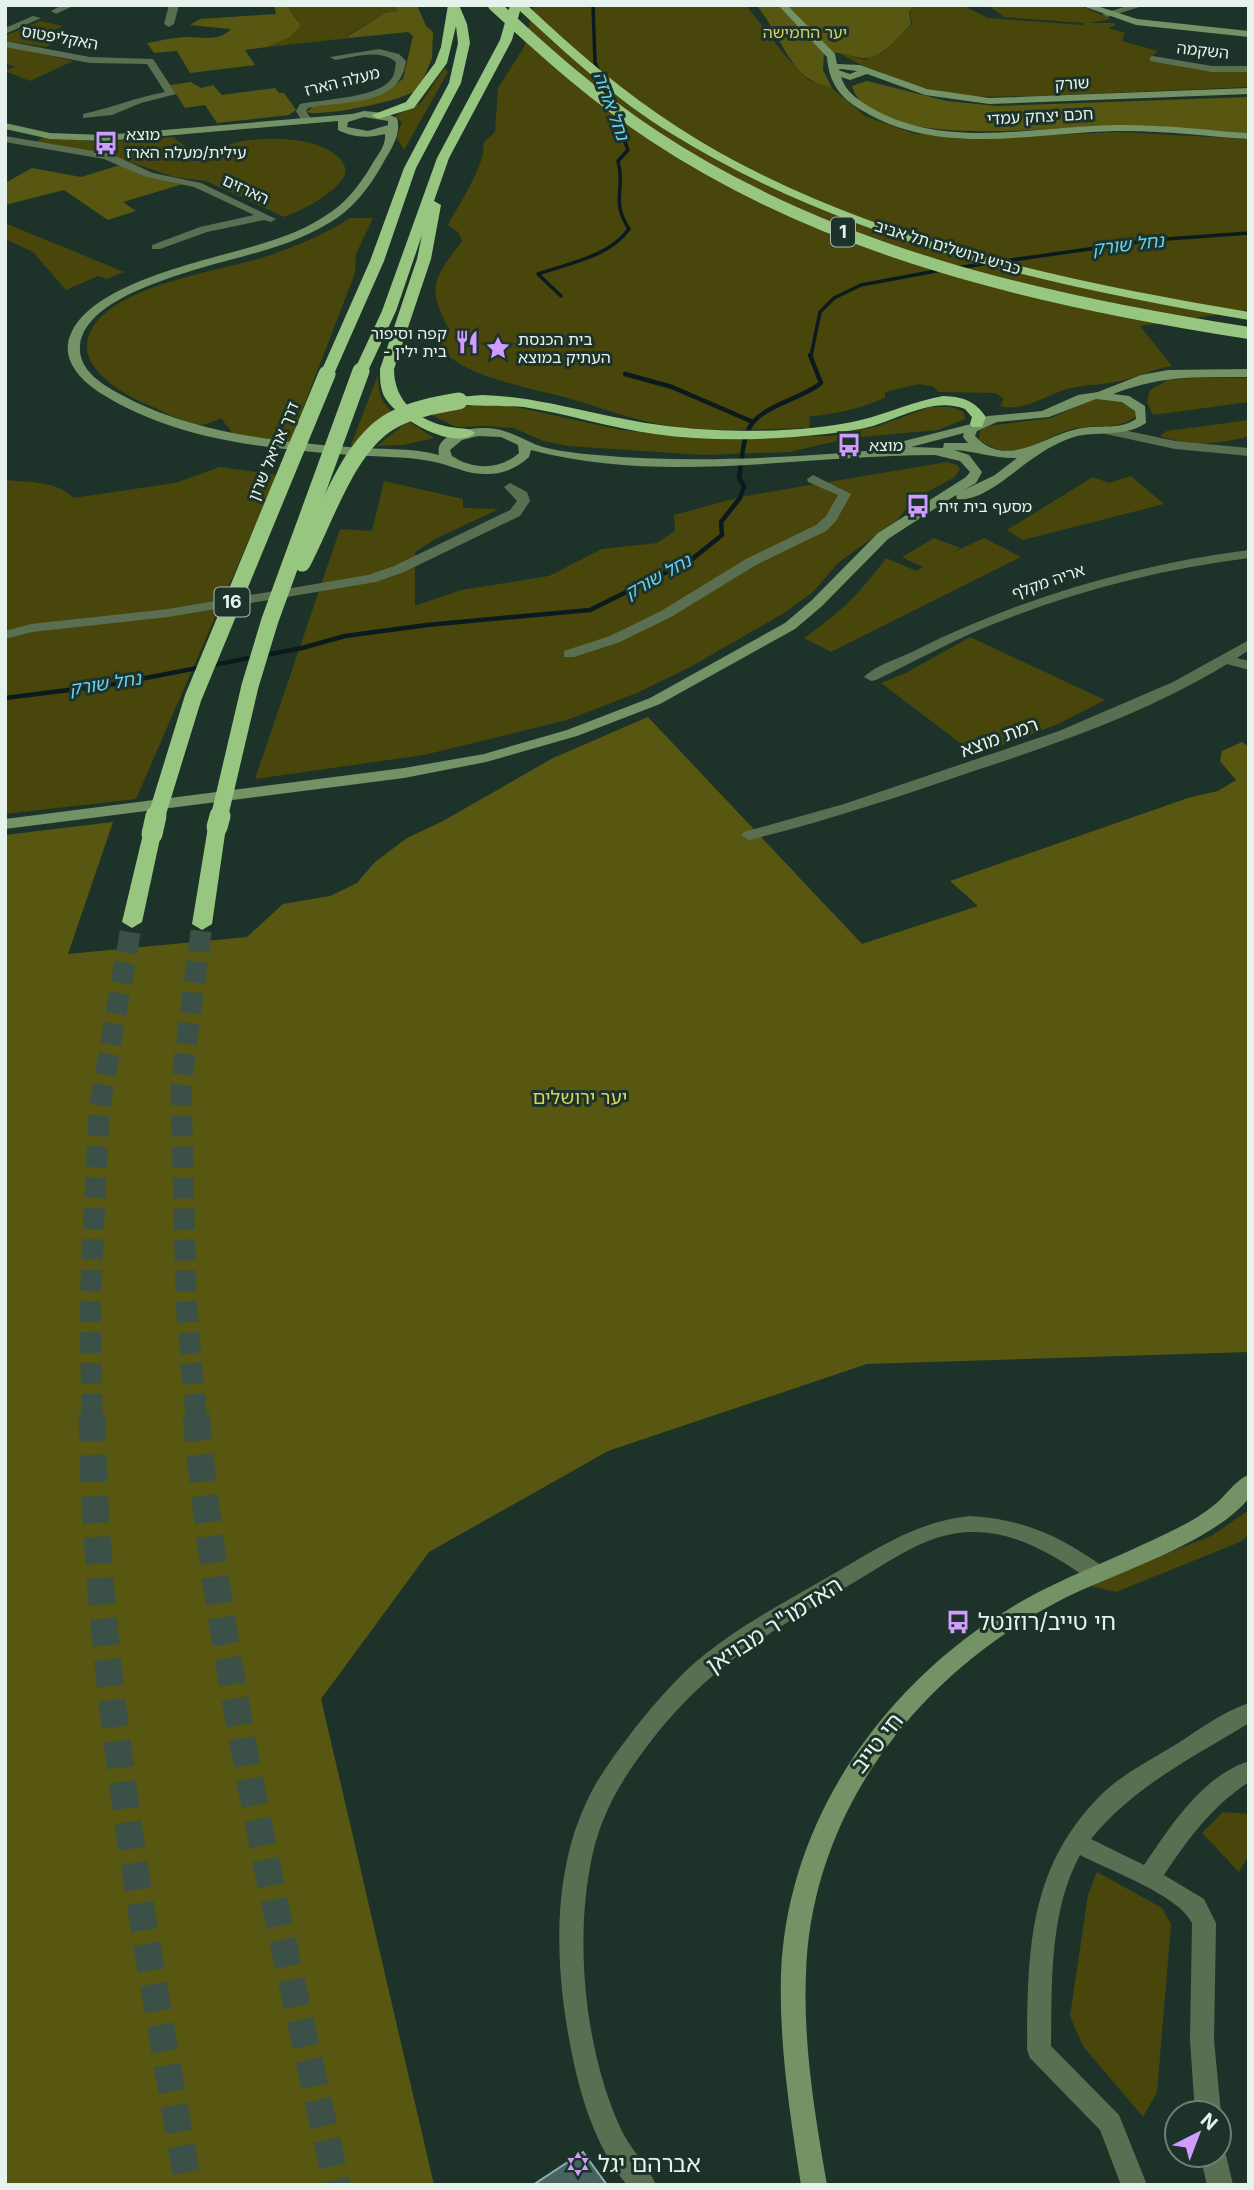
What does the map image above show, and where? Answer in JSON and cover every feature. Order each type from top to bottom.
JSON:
[{"type":"highway","points":[[378,115],[410,105],[441,63],[447,47],[453,5]]},
{"type":"highway","name":"דרך אריאל שרון","points":[[132,922],[174,751],[192,698],[377,261],[410,169],[456,83],[464,43],[461,24],[453,5]]},
{"type":"highway","name":"כביש ירושלים תל אביב","points":[[494,5],[574,78],[642,128],[709,169],[825,225],[953,271],[1154,317],[1249,333]]},
{"type":"highway","name":"כביש ירושלים תל אביב","points":[[518,5],[595,75],[655,118],[728,160],[818,203],[877,226],[1005,265],[1147,298],[1249,316]]},
{"type":"highway","name":"16","points":[[202,925],[217,827],[250,686],[270,620],[361,371],[389,311],[443,157],[506,40],[518,5]]},
{"type":"highway","points":[[443,157],[429,241],[387,369],[386,385],[393,399],[414,418],[447,432],[468,433]]},
{"type":"highway","points":[[270,620],[317,537],[354,461],[373,435],[393,420],[414,411],[459,401],[516,400],[647,429],[787,432],[854,425],[941,400],[972,408],[979,417],[974,426]]},
{"type":"main road","points":[[782,5],[832,56],[834,71],[843,92]]},
{"type":"main road","points":[[1084,5],[1107,14],[1160,26],[1249,34]]},
{"type":"main road","name":"שורק","points":[[834,71],[858,74],[946,97],[997,101],[1249,91]]},
{"type":"main road","points":[[843,92],[846,82],[858,74]]},
{"type":"main road","name":"חכם יצחק עמדי","points":[[843,92],[859,106],[887,121],[938,134],[981,135],[1119,128],[1249,136]]},
{"type":"main road","points":[[378,115],[393,120],[390,128],[391,142],[364,188],[346,206],[329,219],[289,239],[154,280],[126,292],[98,309],[75,339],[73,355],[81,370],[100,388],[169,420],[252,442],[351,453],[432,457],[484,470],[517,462],[590,456]]},
{"type":"main road","name":"מעלה הארז","points":[[5,126],[50,136],[105,138],[378,115]]},
{"type":"main road","points":[[342,128],[341,123],[351,117]]},
{"type":"main road","name":"מעלה הארז","points":[[279,122],[314,121],[357,133]]},
{"type":"main road","points":[[357,133],[379,132],[390,128]]},
{"type":"main road","points":[[357,133],[379,141],[383,150],[382,157]]},
{"type":"main road","points":[[821,457],[908,444],[997,418],[1044,415],[1075,399],[1158,375],[1249,373]]},
{"type":"main road","points":[[1141,414],[1138,396],[1140,388],[1158,375]]},
{"type":"main road","points":[[1096,395],[1125,399],[1141,414]]},
{"type":"main road","points":[[861,559],[923,518],[1000,478],[1033,452],[1065,436],[1128,428],[1141,414]]},
{"type":"main road","points":[[5,824],[404,774],[486,758],[530,746],[645,705],[747,652],[799,618],[899,525],[977,481],[989,470],[992,455],[971,440],[969,434],[974,426]]},
{"type":"main road","points":[[351,453],[412,449],[448,443],[468,433],[503,433],[524,444],[550,451],[636,460],[716,462],[905,452],[954,446],[1009,454],[1033,452]]},
{"type":"main road","points":[[448,443],[444,456],[455,464]]},
{"type":"main road","points":[[517,462],[525,454],[524,444]]},
{"type":"main road","points":[[905,452],[952,454],[972,464],[976,472],[974,477],[951,494]]},
{"type":"main road","name":"חי טייב","points":[[814,2185],[795,2018],[795,1957],[802,1906],[818,1853],[849,1779],[881,1734],[917,1693],[956,1657],[1003,1621],[1051,1594],[1200,1525],[1230,1505],[1249,1483]]},
{"type":"street","points":[[56,11],[71,5]]},
{"type":"street","points":[[169,24],[174,5]]},
{"type":"street","points":[[1107,14],[1142,5]]},
{"type":"street","points":[[5,31],[36,18]]},
{"type":"street","name":"האקליפטוס","points":[[5,44],[90,60],[150,61],[171,94],[138,100],[108,113],[87,116]]},
{"type":"street","name":"מעלה הארז","points":[[306,119],[301,111],[304,106],[378,91],[392,85],[398,78],[401,61],[394,54],[377,52],[335,57]]},
{"type":"street","name":"השקמה","points":[[1153,59],[1212,69],[1249,69]]},
{"type":"street","name":"הארזים","points":[[5,139],[107,156],[150,175],[197,184],[268,217],[204,229],[156,247]]},
{"type":"street","points":[[1141,414],[1151,436],[1175,444]]},
{"type":"street","points":[[1105,430],[1175,444],[1249,452]]},
{"type":"street","points":[[569,654],[615,639],[666,614],[751,562],[821,528],[831,519],[845,494],[813,479]]},
{"type":"street","points":[[5,635],[32,628],[168,613],[386,574],[515,513],[524,501],[522,495],[510,487]]},
{"type":"street","name":"אריה מקלף","points":[[871,677],[989,621],[1054,596],[1168,566],[1249,554]]},
{"type":"street","name":"רמת מוצא","points":[[749,835],[830,814],[1037,744],[1133,705],[1226,659],[1249,644]]},
{"type":"street","points":[[1226,659],[1249,666]]},
{"type":"street","name":"האדמו\"ר מבויאן","points":[[643,2185],[628,2168],[590,2085],[571,1971],[573,1905],[585,1840],[595,1810],[613,1775],[642,1735],[711,1662],[787,1612],[913,1538],[952,1526],[971,1524],[1005,1528],[1042,1538],[1096,1573]]},
{"type":"street","points":[[1134,2185],[1110,2123],[1039,2050],[1039,2016],[1048,1912],[1056,1878],[1075,1842],[1105,1805],[1144,1775],[1249,1712]]},
{"type":"street","points":[[1148,1878],[1185,1824],[1221,1788],[1249,1770]]},
{"type":"street","points":[[1075,1842],[1174,1891],[1196,1906],[1205,1923],[1202,2040],[1207,2099]]},
{"type":"shaded area","points":[[287,5],[395,5],[397,11],[385,13],[348,35],[349,38],[267,47],[286,37],[296,26],[298,20]]},
{"type":"shaded area","points":[[534,5],[746,5],[808,80],[832,88],[865,116],[912,133],[961,139],[1118,132],[1249,139],[1249,310],[1140,326],[1172,366],[1127,379],[1073,387],[1018,407],[1000,406],[1004,399],[996,393],[938,392],[934,387],[919,384],[885,392],[885,397],[860,407],[810,416],[809,428],[725,430],[661,425],[515,385],[472,370],[442,349],[435,335],[450,331],[438,303],[436,284],[445,265],[462,241],[458,232],[448,225],[481,161],[483,143],[495,132],[498,88],[524,47]]},
{"type":"shaded area","points":[[916,5],[962,5],[988,18],[1084,25],[1004,17],[989,6],[1079,5],[1111,19],[1089,23],[1114,23],[1116,25],[1108,28],[1125,33],[1122,41],[1158,51],[1149,59],[1200,69],[1249,72],[1249,87],[970,97],[920,87],[859,64],[837,52],[865,60],[884,52],[912,24],[910,12]]},
{"type":"shaded area","points":[[40,21],[63,26],[40,37],[59,41],[46,47],[5,41],[5,36]]},
{"type":"shaded area","points":[[5,46],[73,61],[30,81],[5,71],[15,67],[5,63]]},
{"type":"shaded area","points":[[444,68],[448,72],[404,150],[396,137],[402,122],[395,116],[421,103]]},
{"type":"shaded area","points":[[43,137],[101,142],[174,137],[186,146],[202,151],[250,140],[296,140],[325,148],[337,155],[344,165],[345,173],[340,183],[325,195],[309,206],[284,217],[206,181],[174,177],[115,157],[36,142]]},
{"type":"shaded area","points":[[350,218],[373,218],[356,254],[355,273],[290,442],[233,434],[221,418],[201,425],[181,419],[128,395],[109,382],[89,357],[87,348],[93,328],[108,311],[130,297],[185,277],[282,251]]},
{"type":"shaded area","points":[[5,223],[124,272],[107,279],[98,276],[66,290],[33,252],[5,239]]},
{"type":"shaded area","points":[[378,375],[381,397],[395,415],[374,424],[350,447]]},
{"type":"shaded area","points":[[1204,377],[1249,378],[1249,402],[1153,415],[1147,402],[1150,390],[1168,380]]},
{"type":"shaded area","points":[[1095,398],[1119,400],[1133,408],[1135,417],[1113,426],[1072,429],[1018,450],[998,449],[979,440],[980,430],[988,426],[1051,418]]},
{"type":"shaded area","points":[[502,404],[621,430],[697,438],[831,436],[878,426],[930,407],[951,407],[964,412],[965,419],[938,430],[850,438],[789,452],[703,455],[568,446],[543,441],[514,428],[456,427],[427,413],[462,406]]},
{"type":"shaded area","points":[[1249,420],[1249,436],[1227,441],[1193,443],[1160,436],[1167,431]]},
{"type":"shaded area","points":[[408,421],[434,438],[403,445],[377,446]]},
{"type":"shaded area","points":[[947,462],[960,469],[955,477],[915,499],[897,520],[838,563],[813,592],[784,613],[692,666],[637,693],[567,720],[424,755],[255,779],[340,529],[372,531],[384,481],[463,499],[463,508],[499,509],[437,538],[415,552],[415,606],[461,590],[549,576],[602,549],[657,543],[675,531],[674,515],[740,497]]},
{"type":"shaded area","points":[[220,467],[277,475],[136,799],[5,814],[5,480],[51,485],[67,492],[73,498],[175,483]]},
{"type":"shaded area","points":[[1131,476],[1164,504],[1023,540],[1007,530],[1093,477],[1109,483]]},
{"type":"shaded area","points":[[934,538],[960,548],[954,552],[984,538],[1021,557],[831,652],[804,638],[849,602],[886,558],[916,571],[923,567],[902,557]]},
{"type":"shaded area","points":[[970,637],[1105,700],[1058,724],[976,755],[881,683],[906,673]]},
{"type":"shaded area","points":[[1249,1510],[1249,1535],[1240,1542],[1116,1592],[1086,1585],[1211,1536]]},
{"type":"shaded area","points":[[1223,1812],[1249,1814],[1249,1855],[1239,1872],[1202,1833]]},
{"type":"shaded area","points":[[1097,1872],[1162,1908],[1171,1925],[1157,2092],[1143,2117],[1083,2046],[1070,2016],[1088,1895]]},
{"type":"green space","points":[[274,5],[287,5],[301,26],[288,38],[267,47],[245,50],[255,65],[190,73],[177,51],[154,53],[147,43],[187,37],[221,36],[231,29],[190,25],[200,19],[276,14]]},
{"type":"green space","points":[[395,5],[417,5],[426,26],[433,32],[432,58],[419,89],[363,107],[306,112],[314,106],[382,93],[403,79],[413,36],[408,32],[348,36],[385,13],[397,11]]},
{"type":"green space","name":"יער החמישה","points":[[756,5],[915,5],[909,12],[911,24],[889,47],[876,56],[862,58],[824,53],[823,70],[832,88],[803,74]]},
{"type":"green space","name":"יער החמישה","points":[[867,81],[947,101],[997,106],[1249,97],[1249,133],[1132,125],[1014,131],[930,128],[894,120],[867,107],[852,86]]},
{"type":"green space","points":[[191,82],[201,88],[213,85],[222,95],[275,88],[279,93],[284,93],[296,110],[289,115],[217,123],[205,105],[185,108],[170,85]]},
{"type":"green space","points":[[120,165],[146,177],[183,184],[123,202],[136,211],[108,220],[64,190],[5,205],[5,183],[32,168],[81,177]]},
{"type":"green space","name":"יער ירושלים","points":[[648,717],[862,944],[978,906],[950,881],[1188,798],[1218,791],[1236,780],[1220,761],[1222,751],[1242,742],[1249,747],[1249,1352],[867,1364],[608,1451],[429,1552],[321,1699],[434,2185],[5,2185],[5,835],[113,822],[68,954],[247,937],[283,904],[330,896],[357,883],[375,862],[407,838],[443,821],[553,758]]},
{"type":"building","name":"אברהם יגל","points":[[583,2152],[607,2185],[533,2185]]},
{"type":"waterway","name":"נחל ארזה","points":[[561,296],[538,274],[600,253],[621,239],[629,229],[620,210],[618,161],[628,150],[595,62],[593,5]]},
{"type":"waterway","name":"נחל שורק","points":[[955,268],[1153,240],[1249,233]]},
{"type":"waterway","name":"נחל שורק","points":[[811,356],[820,312],[834,298],[861,285],[941,270]]},
{"type":"waterway","name":"נחל שורק","points":[[5,698],[109,685],[302,648],[345,636],[427,625],[590,610],[691,560],[722,535],[721,522],[740,498],[744,486],[739,478],[748,431],[764,413],[821,383],[810,355]]},
{"type":"waterway","points":[[625,374],[672,387],[753,422]]},
{"type":"tunnel","points":[[92,1415],[90,1304],[99,1111],[132,922]]},
{"type":"tunnel","points":[[196,1415],[186,1301],[181,1086],[202,924]]},
{"type":"tunnel","points":[[92,1414],[95,1511],[113,1705],[139,1897],[188,2185]]},
{"type":"tunnel","points":[[196,1414],[220,1609],[236,1705],[274,1898],[337,2185]]},
{"type":"place","name":"מוצא עילית/מעלה הארז","points":[[106,143]]},
{"type":"place","name":"קפה וסיפור - בית ילין","points":[[467,342]]},
{"type":"place","name":"בית הכנסת העתיק במוצא","points":[[498,348]]},
{"type":"place","name":"מוצא","points":[[849,445]]},
{"type":"place","name":"מסעף בית זית","points":[[918,506]]},
{"type":"place","name":"חי טייב/רוזנטל","points":[[958,1622]]},
{"type":"place","name":"אברהם יגל","points":[[578,2164]]}]
